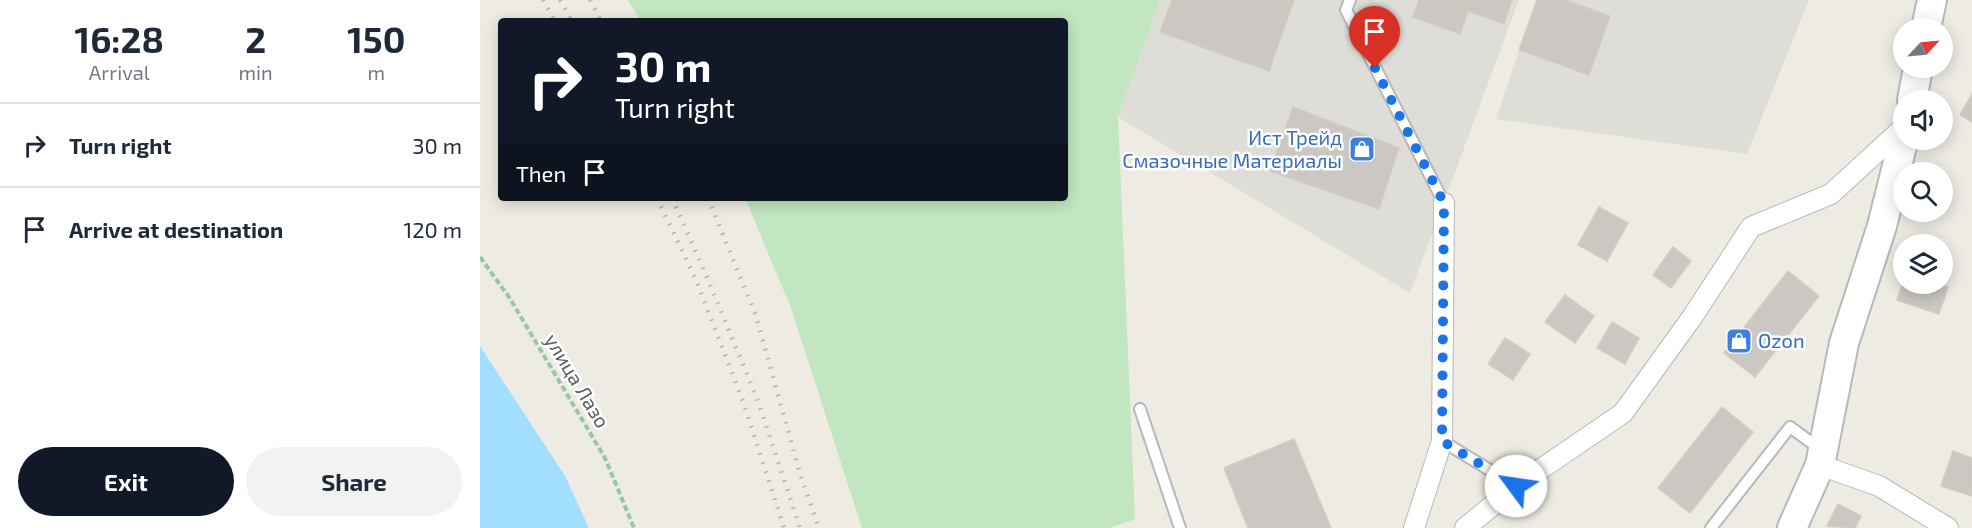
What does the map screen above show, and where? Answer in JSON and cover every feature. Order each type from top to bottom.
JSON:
[{"type":"street","points":[[1928,18],[1932,0]]},
{"type":"street","points":[[1465,528],[1516,486],[1623,413],[1693,316],[1750,227],[1831,194],[1893,137]]},
{"type":"street","points":[[1792,528],[1821,458],[1844,343],[1882,226],[1901,150]]},
{"type":"street","points":[[1414,528],[1442,441],[1444,203]]},
{"type":"street","points":[[1821,458],[1879,486],[1948,528]]},
{"type":"lane","points":[[1350,0],[1346,10],[1444,203]]},
{"type":"lane","points":[[1140,409],[1180,528]]},
{"type":"lane","points":[[1711,528],[1790,427],[1821,458]]},
{"type":"lane","points":[[1442,441],[1516,486]]},
{"type":"path","name":"улица Лазо","points":[[480,257],[508,297],[605,458],[634,528]]},
{"type":"shaded area","points":[[1160,0],[1519,0],[1410,293],[1118,117]]},
{"type":"shaded area","points":[[1536,0],[1809,0],[1747,154],[1496,119]]},
{"type":"green space","points":[[628,0],[1160,0],[1118,117],[1135,519],[1109,528],[862,528],[791,308],[746,201],[1068,201],[1068,18],[639,18]]},
{"type":"water","points":[[480,346],[565,476],[589,528],[480,528]]},
{"type":"building","points":[[1172,0],[1294,0],[1269,71],[1160,32]]},
{"type":"building","points":[[1419,0],[1512,0],[1504,24],[1468,11],[1460,34],[1413,17]]},
{"type":"building","points":[[1537,0],[1565,0],[1610,16],[1589,75],[1519,50]]},
{"type":"building","points":[[1972,94],[1972,122],[1960,115]]},
{"type":"building","points":[[1293,107],[1399,148],[1379,209],[1270,171]]},
{"type":"building","points":[[1599,207],[1628,223],[1607,261],[1578,245]]},
{"type":"building","points":[[1673,247],[1691,261],[1671,288],[1653,275]]},
{"type":"building","points":[[1788,271],[1819,296],[1755,377],[1724,353]]},
{"type":"building","points":[[1899,294],[1946,294],[1939,314],[1897,300]]},
{"type":"building","points":[[1565,295],[1594,316],[1575,343],[1545,322]]},
{"type":"building","points":[[1612,322],[1639,338],[1625,364],[1597,348]]},
{"type":"building","points":[[1505,338],[1530,354],[1513,380],[1488,364]]},
{"type":"building","points":[[1722,407],[1753,432],[1690,513],[1658,488]]},
{"type":"building","points":[[1294,439],[1331,528],[1248,528],[1224,468]]},
{"type":"building","points":[[1953,451],[1972,458],[1972,496],[1941,486]]},
{"type":"building","points":[[1838,504],[1861,516],[1855,528],[1827,526]]},
{"type":"railway","points":[[543,0],[553,18]]},
{"type":"railway","points":[[560,0],[570,18]]},
{"type":"railway","points":[[590,0],[599,18]]},
{"type":"railway","points":[[658,201],[696,280],[744,404],[784,528]]},
{"type":"railway","points":[[673,201],[757,398],[800,528]]},
{"type":"railway","points":[[709,201],[756,316],[800,474],[819,528]]},
{"type":"place","name":"Ист Трейд Смазочные Материалы","points":[[1362,149]]},
{"type":"place","name":"Ozon","points":[[1739,341]]},
{"type":"route","points":[[1375,68],[1444,203],[1442,441],[1516,486]]}]
